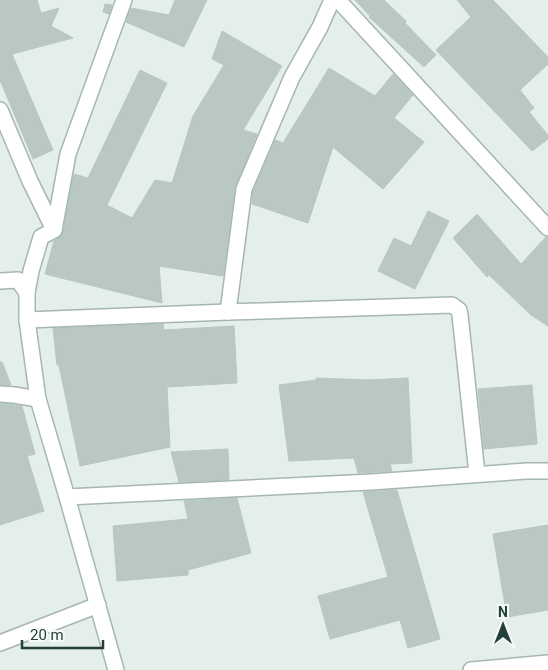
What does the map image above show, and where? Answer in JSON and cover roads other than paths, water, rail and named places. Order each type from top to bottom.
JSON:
[{"type":"street","points":[[54,230],[68,154],[124,0]]},
{"type":"street","points":[[228,312],[244,189],[286,91],[332,0]]},
{"type":"street","points":[[338,0],[548,228]]},
{"type":"street","points":[[0,110],[30,181],[54,230]]},
{"type":"street","points":[[54,230],[41,237],[27,293],[27,320],[38,399],[116,670]]},
{"type":"street","points":[[0,281],[18,280],[27,293]]},
{"type":"street","points":[[27,320],[452,305],[459,310],[460,315],[477,474]]},
{"type":"street","points":[[0,394],[38,399]]},
{"type":"street","points":[[67,497],[548,471]]},
{"type":"street","points":[[0,643],[98,605]]},
{"type":"street","points":[[471,670],[548,663]]}]
